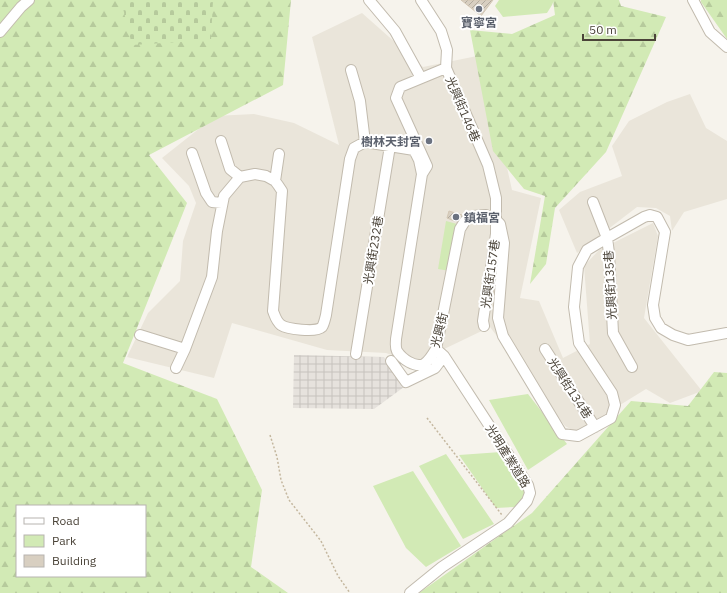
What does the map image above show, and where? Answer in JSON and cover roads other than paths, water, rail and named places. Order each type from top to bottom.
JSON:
[{"type":"street","points":[[0,32],[21,7],[30,0]]},
{"type":"street","points":[[369,0],[395,31],[421,78]]},
{"type":"street","points":[[421,0],[441,31],[447,50],[446,68]]},
{"type":"street","points":[[693,0],[710,32],[727,47]]},
{"type":"street","name":"光興街146巷","points":[[422,174],[427,166],[396,98],[400,87],[446,68],[488,165],[496,198],[497,221]]},
{"type":"street","points":[[176,368],[185,349],[212,277],[217,231],[224,196],[240,177],[255,174],[266,176],[274,181],[282,191],[273,311],[276,320],[281,325],[288,328],[317,330],[324,324],[350,159],[354,148],[365,142],[360,101],[352,70]]},
{"type":"street","points":[[221,141],[230,169],[240,177]]},
{"type":"street","name":"光興街","points":[[365,142],[414,150],[419,160],[422,174],[396,338],[396,347],[398,352],[411,364],[420,365],[426,363],[436,349],[460,229],[465,221],[473,216],[486,215],[497,221]]},
{"type":"street","name":"光興街232巷","points":[[356,354],[390,146]]},
{"type":"street","points":[[192,153],[206,193],[212,202],[222,203]]},
{"type":"street","points":[[274,181],[279,154]]},
{"type":"street","name":"光興街135巷","points":[[593,202],[607,238],[613,334],[632,367]]},
{"type":"street","points":[[497,221],[500,224],[504,242],[498,318],[503,336],[562,434],[578,436],[595,427],[610,418],[615,405],[612,393],[579,343],[574,307],[578,267],[587,250],[644,217],[650,215],[657,217],[665,232],[653,305],[655,318],[661,328],[673,335],[688,340],[727,333]]},
{"type":"street","name":"光興街157巷","points":[[484,326],[483,321],[497,221]]},
{"type":"street","points":[[140,335],[185,349]]},
{"type":"street","name":"光明產業道路","points":[[410,593],[442,567],[508,523],[527,501],[530,493],[528,485],[444,356],[436,349]]},
{"type":"street","name":"光興街134巷","points":[[545,349],[595,427]]},
{"type":"street","points":[[391,361],[406,382],[435,368],[444,356]]},
{"type":"place","name":"寶寧宮","points":[[479,9]]},
{"type":"place","name":"樹林天封宮","points":[[429,141]]},
{"type":"place","name":"鎮福宮","points":[[456,217]]}]
